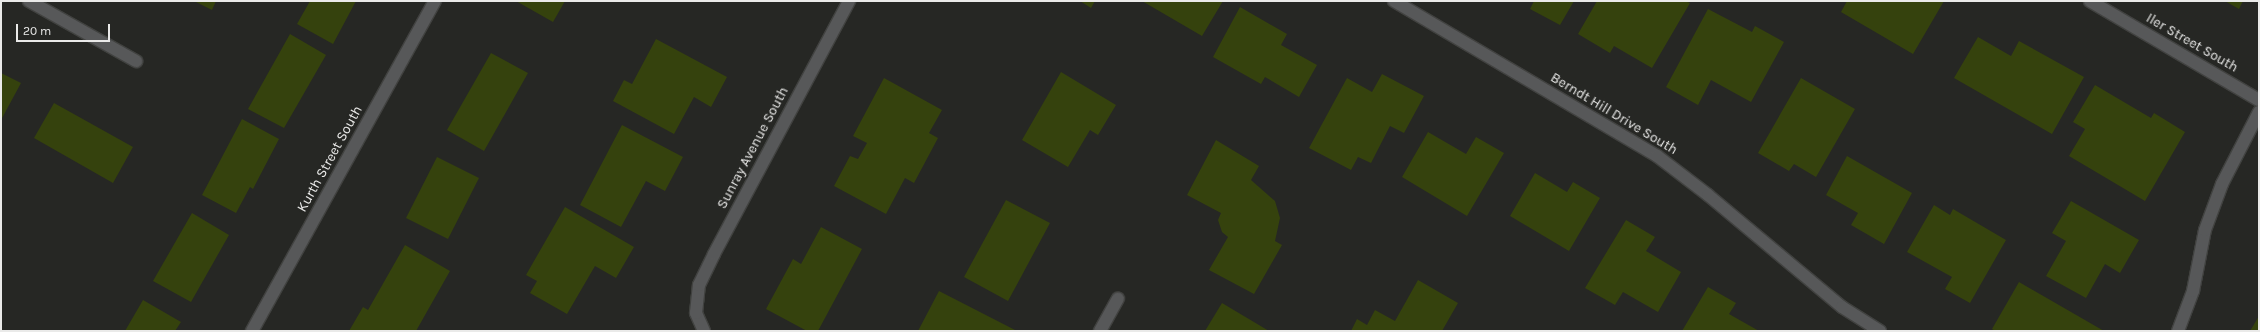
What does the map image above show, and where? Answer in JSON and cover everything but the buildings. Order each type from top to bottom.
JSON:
[{"type":"street","points":[[29,1],[136,61]]},
{"type":"street","name":"Kurth Street South","points":[[252,331],[435,1]]},
{"type":"street","name":"Sunray Avenue South","points":[[704,331],[696,313],[699,285],[714,254],[849,1]]},
{"type":"street","name":"Berndt Hill Drive South","points":[[1394,1],[1657,156],[1708,195],[1842,307],[1880,331]]},
{"type":"street","name":"Iler Street South","points":[[2090,1],[2259,100]]},
{"type":"street","points":[[2178,331],[2193,291],[2207,224],[2222,184],[2259,112]]},
{"type":"street","points":[[1100,331],[1118,299]]}]
